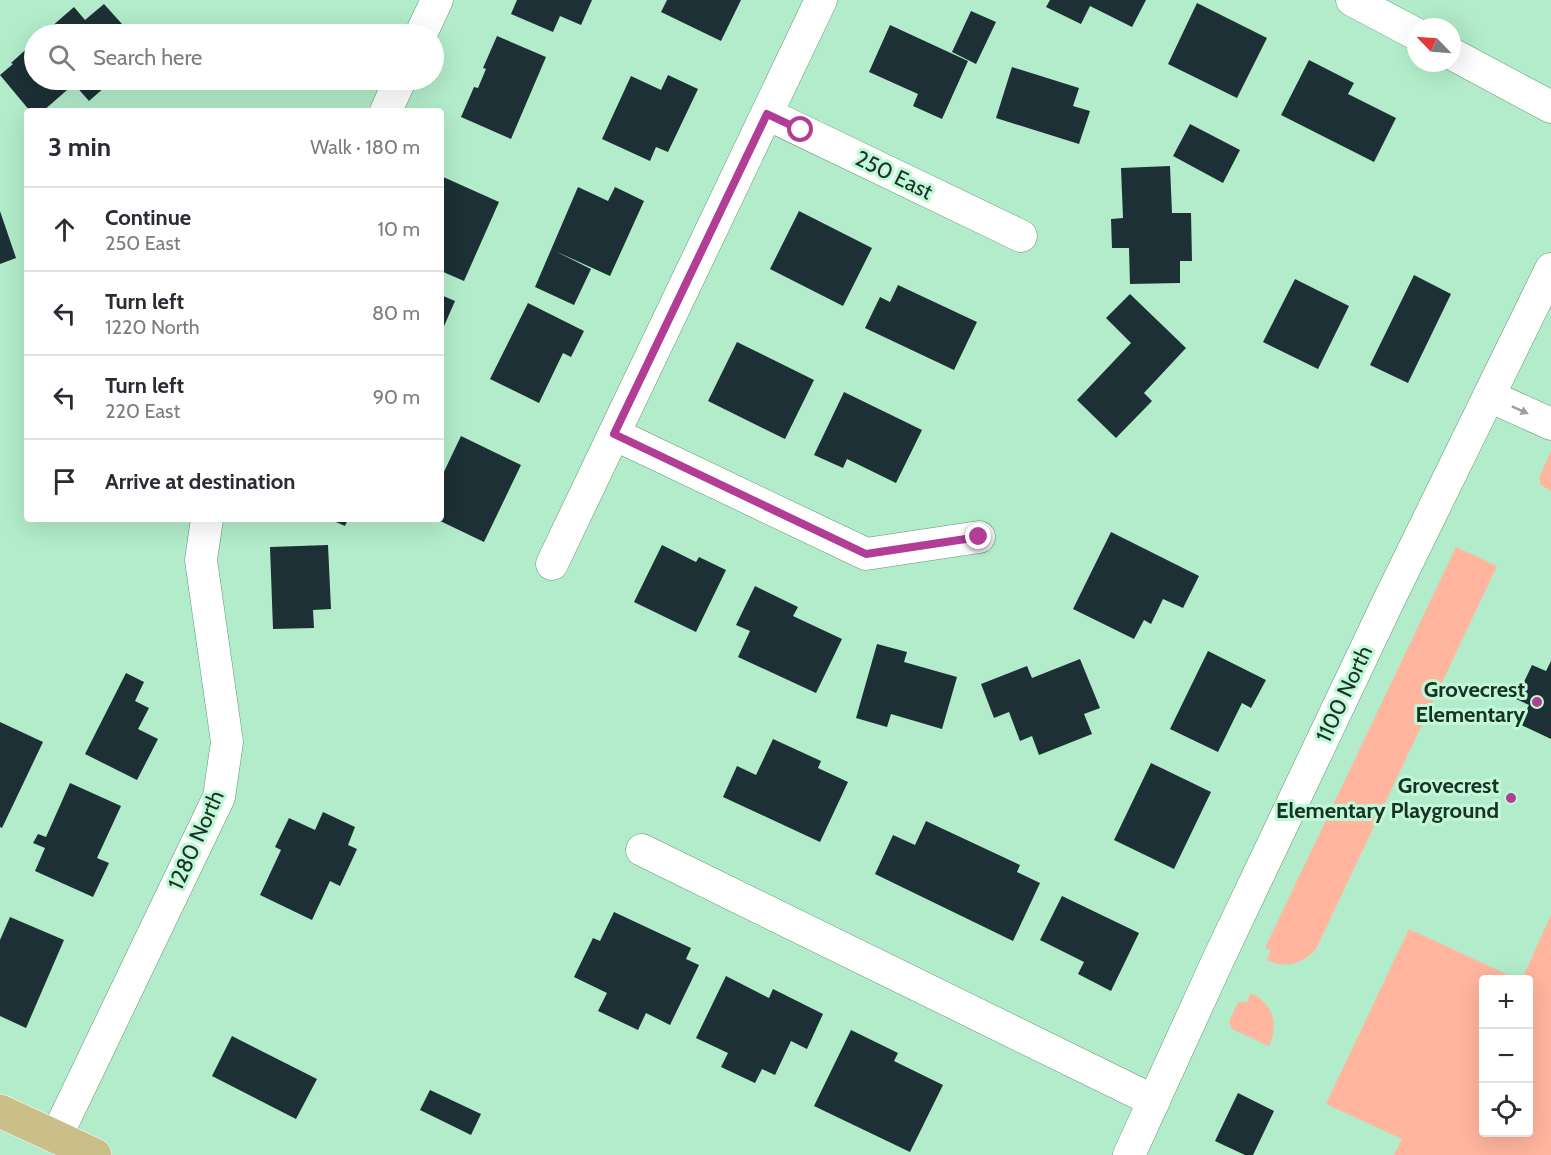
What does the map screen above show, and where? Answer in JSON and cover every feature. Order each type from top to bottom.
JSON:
[{"type":"main road","points":[[0,1111],[95,1155]]},
{"type":"street","points":[[426,24],[437,0]]},
{"type":"street","points":[[552,564],[821,0]]},
{"type":"street","points":[[1352,0],[1407,29]]},
{"type":"street","points":[[1461,59],[1551,107]]},
{"type":"street","points":[[387,108],[395,90]]},
{"type":"street","name":"250 East","points":[[767,114],[1021,236]]},
{"type":"street","name":"1100 North","points":[[1129,1155],[1218,960],[1378,623],[1551,269]]},
{"type":"street","points":[[1489,396],[1551,424]]},
{"type":"street","points":[[614,434],[866,554],[979,537]]},
{"type":"street","name":"1280 North","points":[[56,1137],[219,797],[227,742],[201,560],[207,522]]},
{"type":"street","points":[[642,850],[1154,1101]]},
{"type":"shaded area","points":[[1551,451],[1551,491],[1541,485],[1539,478]]},
{"type":"shaded area","points":[[1456,547],[1497,566],[1316,949],[1305,958],[1293,963],[1281,964],[1267,960],[1271,950],[1265,948]]},
{"type":"shaded area","points":[[1551,915],[1551,1155],[1394,1155],[1402,1139],[1326,1104],[1409,929],[1508,975],[1479,975],[1479,1137],[1533,1137],[1533,975],[1524,975]]},
{"type":"shaded area","points":[[1251,993],[1264,1003],[1272,1015],[1274,1030],[1269,1046],[1232,1029],[1229,1022],[1238,1002],[1247,1002]]},
{"type":"building","points":[[517,0],[592,0],[581,25],[560,16],[553,32],[511,14]]},
{"type":"building","points":[[667,0],[741,0],[721,41],[661,12]]},
{"type":"building","points":[[1050,0],[1146,0],[1132,27],[1090,6],[1081,24],[1046,7]]},
{"type":"building","points":[[1197,3],[1267,38],[1237,98],[1168,64]]},
{"type":"building","points":[[104,4],[122,24],[54,24],[74,7],[85,20]]},
{"type":"building","points":[[971,11],[996,22],[976,64],[952,52]]},
{"type":"building","points":[[890,25],[968,61],[942,119],[913,106],[918,94],[869,72]]},
{"type":"building","points":[[497,36],[546,57],[511,139],[461,117],[474,87],[478,88],[486,69],[483,68]]},
{"type":"building","points":[[24,51],[24,90],[67,90],[46,108],[28,108],[0,75],[13,64],[11,63]]},
{"type":"building","points":[[1309,60],[1354,83],[1348,94],[1396,118],[1374,162],[1281,115]]},
{"type":"building","points":[[1012,67],[1079,88],[1073,106],[1090,111],[1079,144],[996,118]]},
{"type":"building","points":[[668,75],[698,89],[668,152],[656,147],[650,161],[602,139],[631,76],[661,90]]},
{"type":"building","points":[[79,90],[102,90],[89,101]]},
{"type":"building","points":[[1190,124],[1240,150],[1223,183],[1173,156]]},
{"type":"building","points":[[1170,166],[1172,213],[1191,213],[1192,261],[1180,261],[1180,283],[1130,284],[1129,248],[1112,248],[1111,219],[1123,218],[1121,168]]},
{"type":"building","points":[[444,177],[499,202],[464,281],[444,272]]},
{"type":"building","points":[[578,187],[608,201],[615,187],[644,201],[610,276],[555,251],[591,269],[574,305],[535,287]]},
{"type":"building","points":[[0,211],[16,258],[0,264]]},
{"type":"building","points":[[799,211],[872,248],[843,306],[770,269]]},
{"type":"building","points":[[1414,275],[1451,294],[1408,383],[1370,365]]},
{"type":"building","points":[[1295,279],[1349,306],[1318,369],[1263,342]]},
{"type":"building","points":[[898,285],[977,322],[954,370],[865,328],[880,297],[890,302]]},
{"type":"building","points":[[1130,294],[1186,348],[1144,393],[1152,401],[1116,438],[1077,400],[1131,343],[1106,318]]},
{"type":"building","points":[[444,296],[455,301],[444,326]]},
{"type":"building","points":[[528,303],[584,331],[571,357],[563,353],[539,403],[490,379]]},
{"type":"building","points":[[737,342],[814,380],[785,439],[708,401]]},
{"type":"building","points":[[844,392],[922,430],[896,483],[847,459],[843,468],[814,455]]},
{"type":"building","points":[[461,436],[521,465],[484,542],[442,522],[444,472]]},
{"type":"building","points":[[1111,532],[1199,576],[1183,608],[1163,599],[1151,624],[1144,620],[1134,639],[1073,609]]},
{"type":"building","points":[[328,545],[331,609],[313,610],[314,628],[273,629],[270,547]]},
{"type":"building","points":[[662,545],[696,562],[699,557],[726,570],[696,632],[634,602]]},
{"type":"building","points":[[755,586],[798,607],[793,616],[842,639],[816,693],[738,657],[750,631],[736,625]]},
{"type":"building","points":[[877,644],[907,652],[904,662],[957,677],[942,729],[891,714],[887,727],[856,718]]},
{"type":"building","points":[[1208,651],[1266,680],[1251,708],[1242,703],[1218,752],[1170,729]]},
{"type":"building","points":[[1080,659],[1100,708],[1084,714],[1092,734],[1039,755],[1032,736],[1020,741],[1009,712],[994,718],[981,684],[1027,666],[1032,678]]},
{"type":"building","name":"Grovecrest Elementary","points":[[1551,661],[1551,739],[1519,724],[1529,705],[1516,699],[1532,665],[1546,671]]},
{"type":"building","points":[[126,673],[144,682],[135,701],[149,708],[138,729],[158,739],[137,780],[85,754]]},
{"type":"building","points":[[0,722],[43,742],[2,828],[0,827]]},
{"type":"building","points":[[773,739],[821,761],[818,768],[848,782],[820,842],[723,797],[737,766],[756,775]]},
{"type":"building","points":[[1151,763],[1211,792],[1174,869],[1114,840]]},
{"type":"building","points":[[70,783],[121,806],[97,858],[109,863],[93,897],[35,871],[45,848],[33,843],[38,834],[46,837]]},
{"type":"building","points":[[323,812],[355,827],[348,845],[357,849],[340,886],[330,881],[312,920],[260,895],[281,850],[275,847],[289,818],[315,830]]},
{"type":"building","points":[[926,821],[1020,865],[1017,872],[1040,883],[1013,941],[875,874],[893,835],[915,845]]},
{"type":"building","points":[[1062,896],[1139,933],[1111,991],[1078,974],[1084,962],[1040,940]]},
{"type":"building","points":[[614,912],[691,948],[686,959],[699,965],[670,1025],[646,1013],[638,1030],[598,1011],[607,993],[574,977],[593,938],[600,941]]},
{"type":"building","points":[[10,917],[64,940],[26,1028],[0,1016],[0,940]]},
{"type":"building","points":[[726,976],[769,998],[773,989],[823,1014],[807,1049],[791,1041],[775,1075],[762,1069],[755,1083],[721,1067],[728,1053],[696,1038]]},
{"type":"building","points":[[851,1030],[898,1053],[894,1061],[943,1085],[910,1152],[814,1106]]},
{"type":"building","points":[[232,1036],[317,1079],[296,1119],[212,1076]]},
{"type":"building","points":[[430,1090],[481,1114],[471,1135],[420,1110]]},
{"type":"building","points":[[1238,1093],[1274,1111],[1253,1155],[1245,1155],[1215,1141]]},
{"type":"place","name":"Grovecrest Elementary","points":[[1537,702]]},
{"type":"place","name":"Grovecrest Elementary Playground","points":[[1511,798]]},
{"type":"route","points":[[801,130],[767,114],[614,434],[866,554],[979,537]]}]
